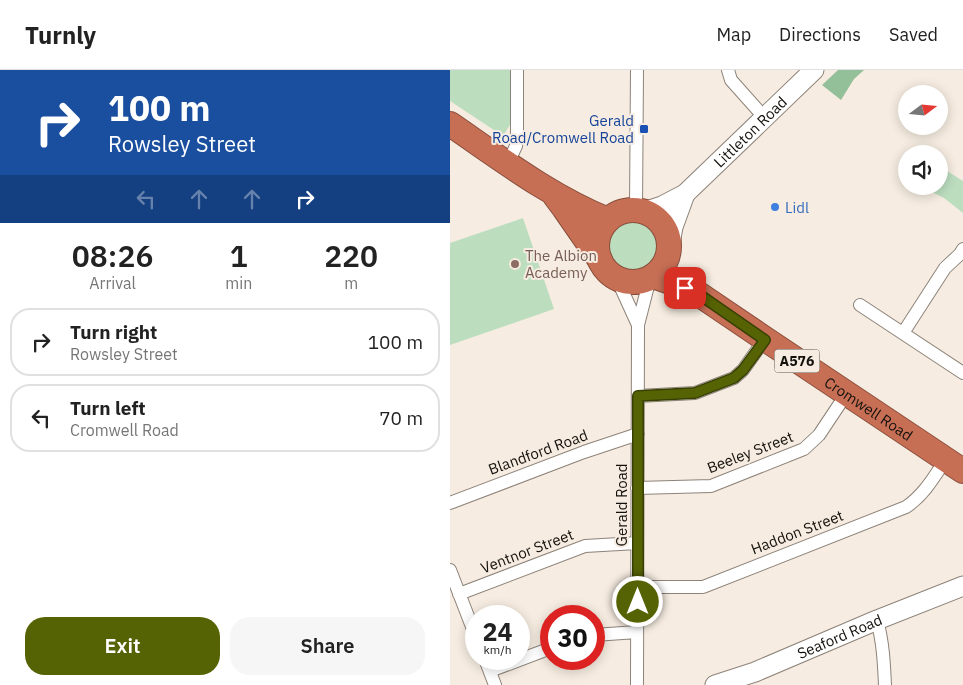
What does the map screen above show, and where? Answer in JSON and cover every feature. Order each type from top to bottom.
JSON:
[{"type":"highway","points":[[450,124],[552,193],[608,220]]},
{"type":"highway","points":[[552,193],[607,271],[617,279]]},
{"type":"highway","points":[[600,260],[597,248],[601,230],[608,220],[623,211],[640,211]]},
{"type":"highway","name":"A576","points":[[640,211],[648,213],[659,220],[666,230],[670,246]]},
{"type":"highway","points":[[651,277],[660,271],[670,246]]},
{"type":"highway","name":"Cromwell Road","points":[[670,246],[682,270],[700,295]]},
{"type":"highway","name":"A576","points":[[617,279],[638,282],[651,277]]},
{"type":"highway","name":"Cromwell Road","points":[[651,277],[670,282],[700,295],[954,465]]},
{"type":"street","points":[[508,163],[516,146],[517,70]]},
{"type":"street","points":[[637,70],[640,211]]},
{"type":"street","points":[[728,70],[731,80],[764,117]]},
{"type":"street","name":"Littleton Road","points":[[640,211],[662,206],[685,194],[814,70]]},
{"type":"street","name":"Littleton Road","points":[[670,246],[675,219],[685,194]]},
{"type":"street","points":[[903,333],[945,268],[963,250]]},
{"type":"street","name":"Gerald Road","points":[[637,685],[638,324],[651,277]]},
{"type":"street","name":"Gerald Road","points":[[617,279],[638,324]]},
{"type":"street","points":[[860,305],[963,373]]},
{"type":"street","points":[[638,396],[695,393],[734,378],[743,370],[765,340]]},
{"type":"street","name":"Beeley Street","points":[[638,488],[711,486],[804,449],[819,436],[847,393]]},
{"type":"street","name":"Blandford Road","points":[[450,503],[584,452],[638,434]]},
{"type":"street","name":"Haddon Street","points":[[638,586],[702,587],[906,507],[954,465]]},
{"type":"street","name":"Ventnor Street","points":[[459,594],[585,546],[637,543]]},
{"type":"street","points":[[450,570],[465,609]]},
{"type":"street","name":"Seaford Road","points":[[715,685],[755,672],[963,586]]},
{"type":"street","points":[[877,620],[883,649],[885,685]]},
{"type":"street","points":[[605,634],[637,632]]},
{"type":"street","points":[[495,685],[490,671],[540,652]]},
{"type":"green space","points":[[450,70],[511,70],[511,123],[503,136],[450,101]]},
{"type":"green space","points":[[838,70],[864,70],[854,79],[841,100],[822,85]]},
{"type":"green space","points":[[948,172],[963,181],[963,213],[938,195],[948,195]]},
{"type":"green space","points":[[523,218],[554,309],[450,345],[450,243]]},
{"type":"green space","points":[[632,218],[642,220],[651,226],[657,235],[659,245],[657,255],[651,264],[642,270],[632,272],[622,270],[613,264],[607,255],[605,245],[607,235],[613,226],[622,220]]},
{"type":"place","name":"Gerald Road/Cromwell Road","points":[[644,129]]},
{"type":"place","name":"Lidl","points":[[775,207]]},
{"type":"place","name":"The Albion Academy","points":[[515,264]]},
{"type":"route","points":[[638,602],[638,396],[695,393],[734,378],[743,370],[765,340],[700,295],[685,288]]}]
